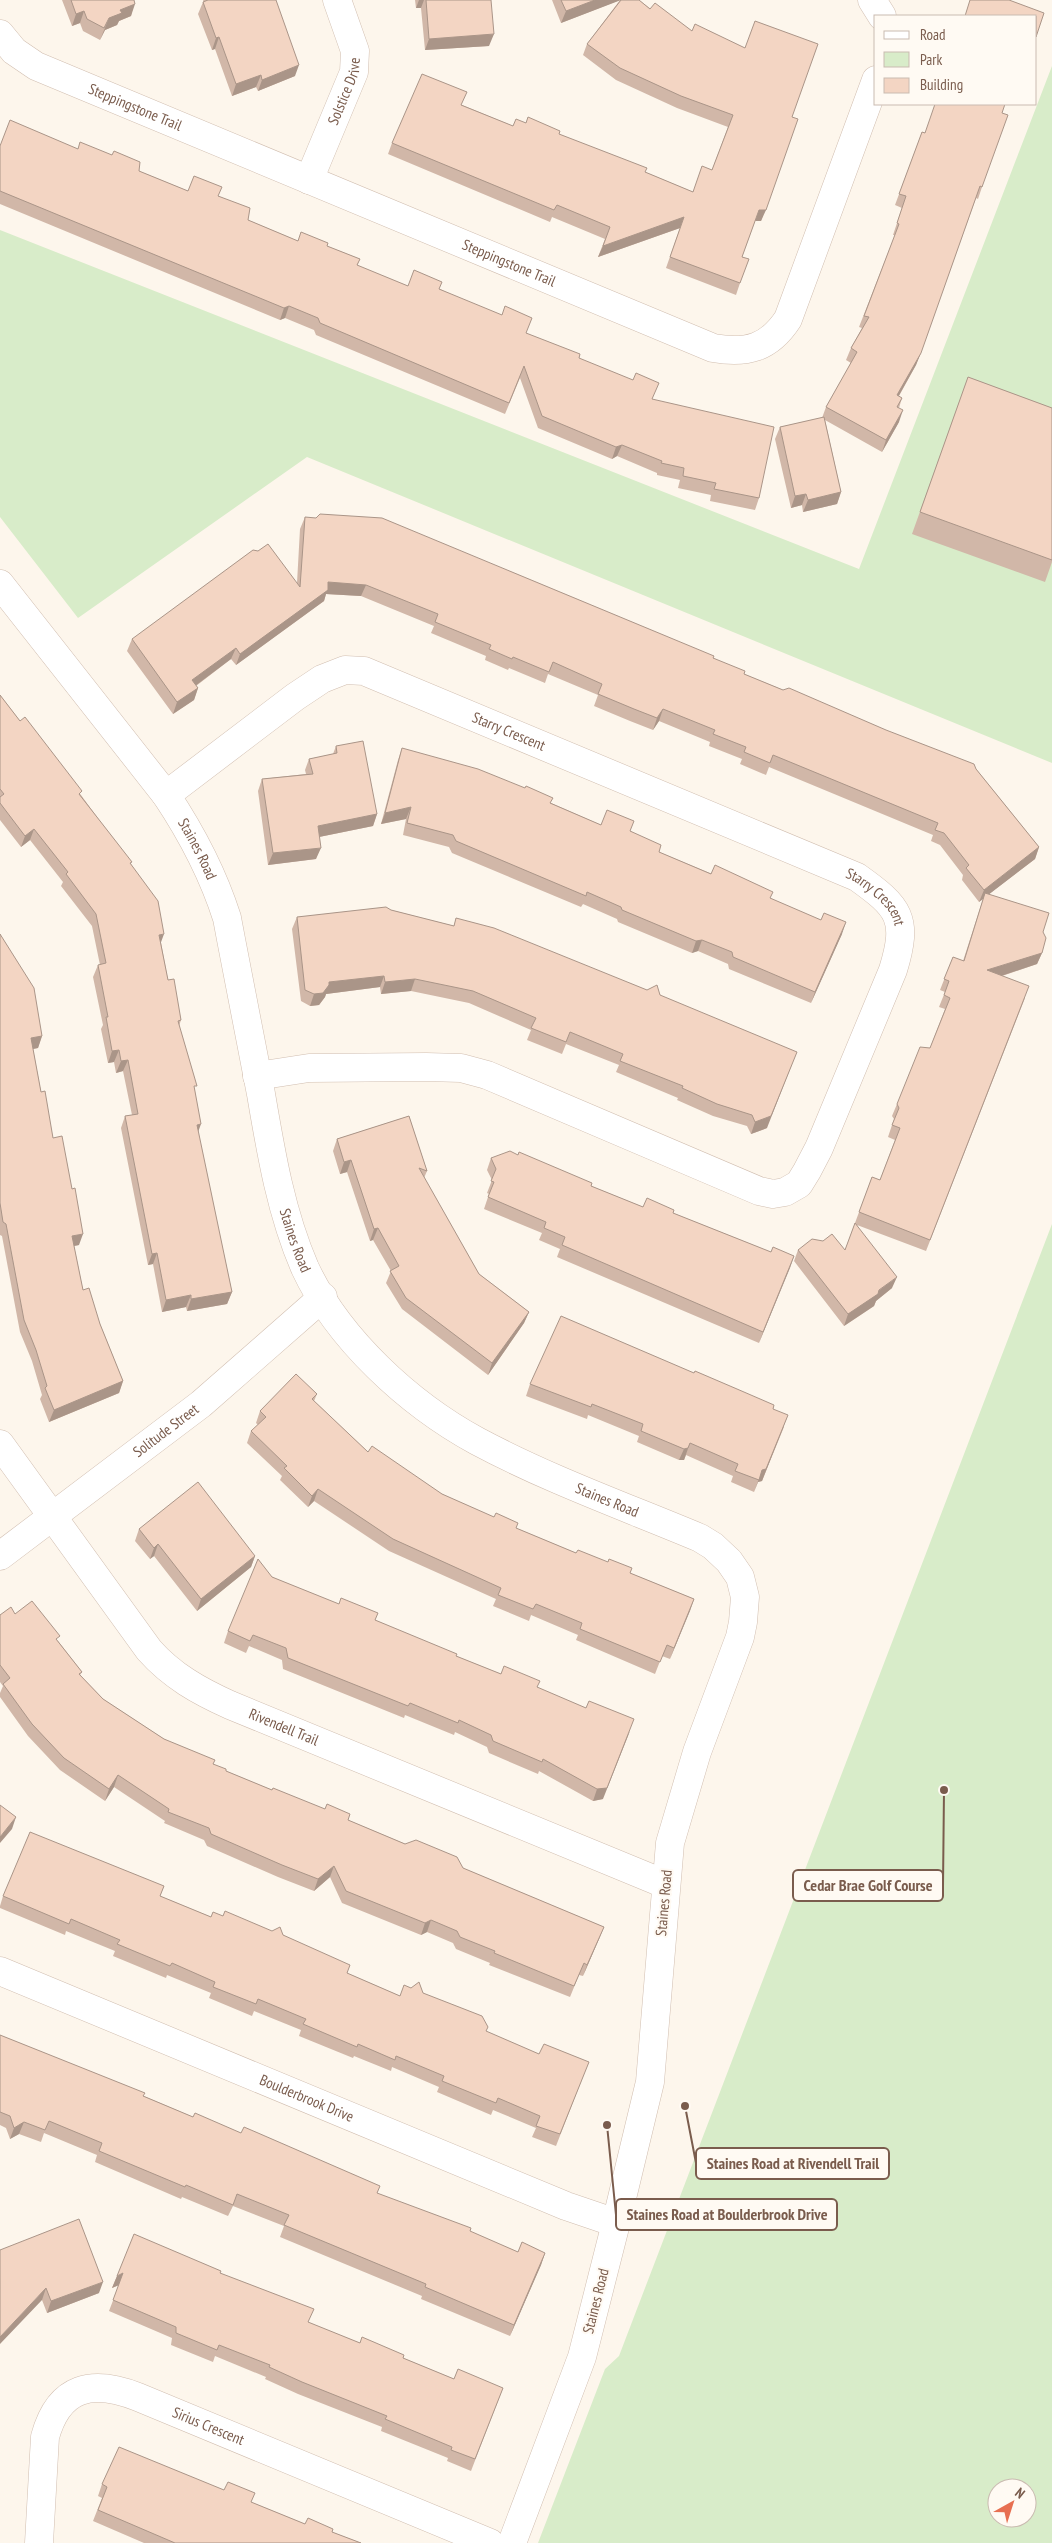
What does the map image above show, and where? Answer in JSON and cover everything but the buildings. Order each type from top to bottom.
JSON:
[{"type":"street","name":"Solstice Drive","points":[[309,180],[354,72],[355,51],[337,0]]},
{"type":"street","points":[[872,0],[881,15]]},
{"type":"street","name":"Steppingstone Trail","points":[[0,34],[14,51],[36,66],[713,348],[742,350],[767,342],[780,331],[788,319],[874,85]]},
{"type":"street","name":"Staines Road","points":[[0,584],[166,795],[185,823],[218,888],[227,918],[276,1180],[291,1230],[306,1270],[341,1326],[366,1354],[405,1392],[443,1420],[477,1441],[520,1462],[700,1538],[722,1554],[736,1570],[743,1586],[744,1597],[740,1637],[697,1752],[670,1843],[665,1884],[650,2082],[616,2224],[582,2357],[512,2543]]},
{"type":"street","name":"Starry Crescent","points":[[166,795],[295,697],[322,679],[345,670],[364,671],[857,877],[882,895],[895,911],[902,928],[900,947],[893,970],[819,1148],[799,1184],[785,1192],[773,1194],[759,1191],[487,1075],[461,1068],[309,1068],[257,1076]]},
{"type":"street","name":"Solitude Street","points":[[0,1556],[200,1404],[323,1297]]},
{"type":"street","name":"Rivendell Trail","points":[[0,1444],[149,1650],[162,1664],[201,1691],[665,1884]]},
{"type":"street","name":"Boulderbrook Drive","points":[[0,1971],[566,2206],[616,2224]]},
{"type":"street","name":"Sirius Crescent","points":[[39,2543],[45,2437],[49,2421],[66,2398],[77,2391],[95,2386],[119,2389],[132,2394],[490,2543]]},
{"type":"green space","points":[[1052,66],[1052,763],[307,457],[78,618],[0,517],[0,230],[859,569]]},
{"type":"green space","points":[[1052,1224],[1052,2543],[538,2543],[605,2369],[619,2356]]},
{"type":"place","name":"Cedar Brae Golf Course","points":[[944,1790]]},
{"type":"place","name":"Staines Road at Rivendell Trail","points":[[685,2106]]},
{"type":"place","name":"Staines Road at Boulderbrook Drive","points":[[607,2125]]}]
